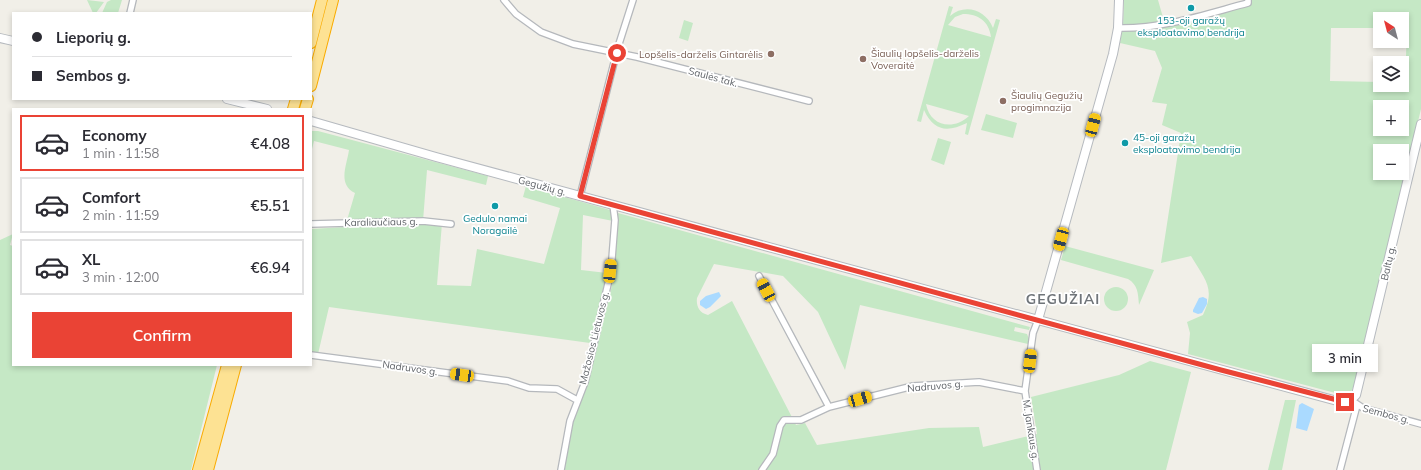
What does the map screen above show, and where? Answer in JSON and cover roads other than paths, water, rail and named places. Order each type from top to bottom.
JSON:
[{"type":"highway","points":[[312,39],[322,0]]},
{"type":"highway","points":[[312,82],[333,0]]},
{"type":"highway","points":[[198,470],[226,366]]},
{"type":"highway","points":[[208,470],[236,366]]},
{"type":"main road","points":[[1038,320],[1113,54],[1118,28],[1119,0]]},
{"type":"main road","points":[[0,38],[12,41]]},
{"type":"main road","points":[[231,100],[263,108]]},
{"type":"main road","name":"Gegužių g.","points":[[312,121],[441,159],[613,204],[1145,349]]},
{"type":"main road","name":"Baltų g.","points":[[1354,403],[1421,124]]},
{"type":"main road","name":"Sembos g.","points":[[1145,349],[1335,400],[1354,403]]},
{"type":"street","points":[[130,12],[133,0]]},
{"type":"street","name":"Saulės tak.","points":[[504,0],[516,14],[541,32],[573,44],[617,53],[809,101]]},
{"type":"street","points":[[580,196],[617,53],[633,0]]},
{"type":"street","points":[[1118,28],[1146,27],[1184,20],[1248,3],[1248,0]]},
{"type":"street","name":"Mažosios Lietuvos g.","points":[[560,470],[570,421],[584,382],[610,271],[614,227],[613,204]]},
{"type":"street","name":"Karaliaučiaus g.","points":[[312,224],[423,221],[451,224]]},
{"type":"street","points":[[759,276],[829,407]]},
{"type":"street","name":"M. Jankaus g.","points":[[1037,470],[1025,391],[1033,333],[1038,320]]},
{"type":"street","name":"Nadruvos g.","points":[[312,355],[508,382],[529,388],[557,389],[577,400]]},
{"type":"street","name":"Nadruvos g.","points":[[762,470],[773,454],[780,426],[784,420],[801,420],[829,407],[920,386],[979,382],[1025,391]]},
{"type":"street","points":[[1340,470],[1354,403]]},
{"type":"street","name":"Sembos g.","points":[[1354,403],[1421,424]]},
{"type":"water","points":[[719,292],[721,296],[710,307],[706,309],[700,305],[700,301],[706,296]]},
{"type":"water","points":[[1203,297],[1207,299],[1207,304],[1202,313],[1198,314],[1193,312],[1199,298]]},
{"type":"water","points":[[1302,403],[1314,409],[1307,431],[1296,428],[1299,405]]},
{"type":"place","name":"153-oji garažų eksploatavimo bendrija","points":[[1191,8]]},
{"type":"place","name":"Lopšelis-darželis Gintarėlis","points":[[771,54]]},
{"type":"place","name":"Šiaulių lopšelis-darželis Voveraitė","points":[[863,59]]},
{"type":"place","name":"Šiaulių Gegužių progimnazija","points":[[1003,101]]},
{"type":"place","name":"45-oji garažų eksploatavimo bendrija","points":[[1125,143]]},
{"type":"place","name":"Gedulo namai Noragailė","points":[[495,206]]},
{"type":"district","name":"GEGUŽIAI","points":[[1063,299]]}]
